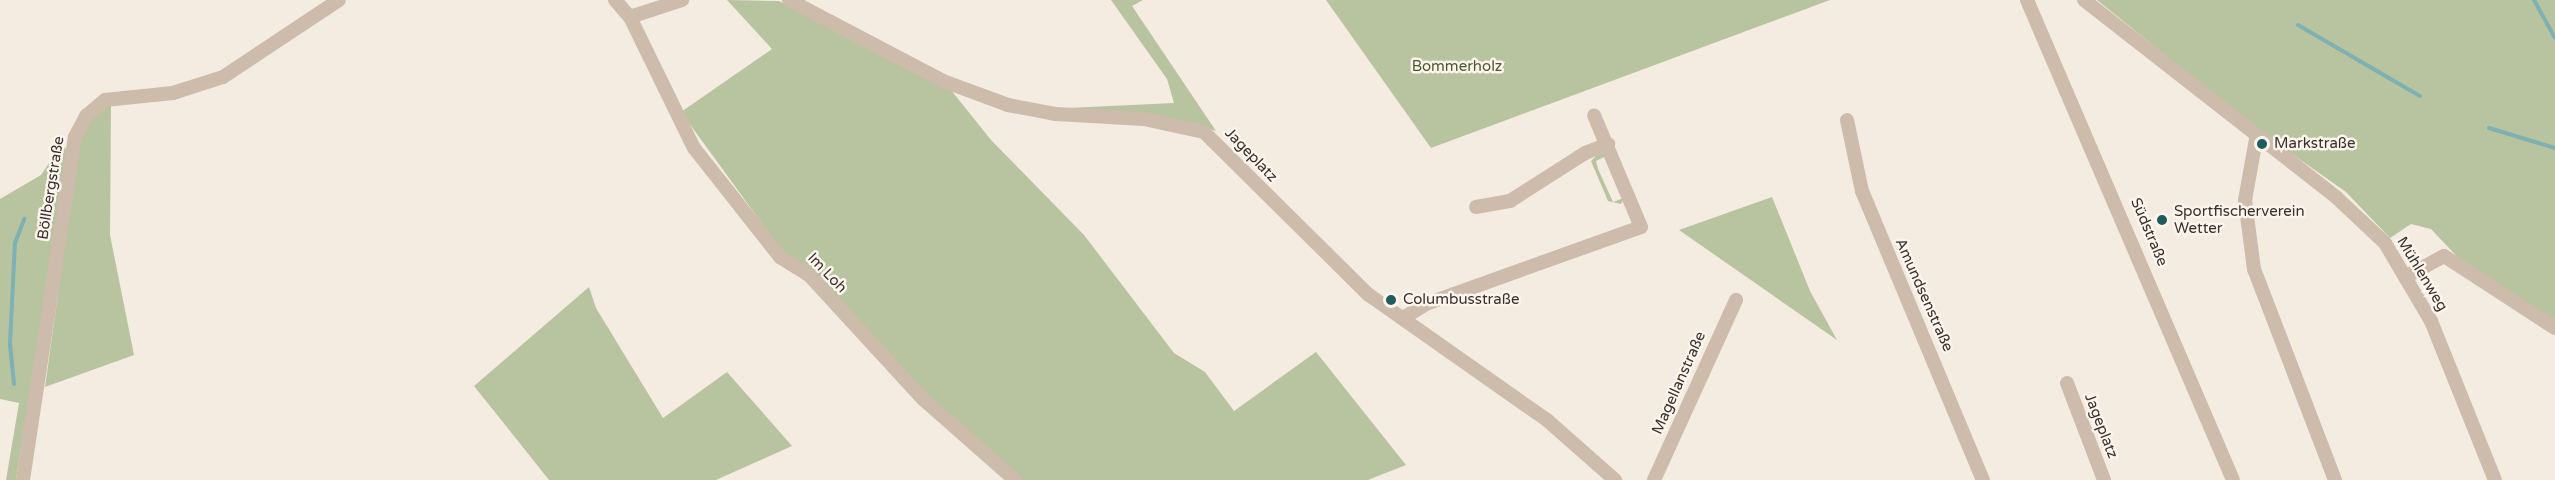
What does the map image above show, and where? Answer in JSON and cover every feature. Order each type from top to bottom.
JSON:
[{"type":"street","name":"Böllbergstraße","points":[[23,480],[75,137],[86,116],[105,100],[173,93],[223,77],[339,0]]},
{"type":"street","name":"Im Loh","points":[[615,0],[630,17],[694,148],[780,257],[808,275],[922,399],[1015,480]]},
{"type":"street","points":[[630,17],[682,0]]},
{"type":"street","name":"Jageplatz","points":[[789,0],[943,81],[1008,105],[1056,114],[1144,119],[1204,132],[1328,259],[1370,296],[1405,317],[1547,420],[1615,480]]},
{"type":"street","name":"Südstraße","points":[[2027,0],[2233,480]]},
{"type":"street","name":"Mühlenweg","points":[[2084,0],[2256,139],[2344,203],[2385,243],[2407,276],[2435,330],[2495,480]]},
{"type":"street","points":[[1405,317],[1426,304],[1638,230],[1641,219],[1594,115]]},
{"type":"street","name":"Amundsenstraße","points":[[1847,120],[1862,190],[1983,480]]},
{"type":"street","points":[[2256,139],[2245,200],[2254,269],[2335,480]]},
{"type":"street","points":[[1476,207],[1510,201],[1608,144]]},
{"type":"street","points":[[2407,276],[2444,256],[2555,328]]},
{"type":"street","name":"Magellanstraße","points":[[1654,480],[1736,300]]},
{"type":"street","name":"Jageplatz","points":[[2067,383],[2104,480]]},
{"type":"green space","points":[[727,0],[779,1],[951,90],[991,140],[1084,235],[1174,353],[1205,372],[1234,411],[1316,352],[1406,465],[1368,480],[1019,480],[923,395],[817,278],[779,247],[681,112],[772,49]]},
{"type":"green space","points":[[1111,0],[1143,0],[1132,6],[1216,131],[1183,121],[1068,108],[1174,103],[1167,79]]},
{"type":"green space","name":"Bommerholz","points":[[1326,0],[1830,0],[1431,148]]},
{"type":"green space","points":[[2097,0],[2555,0],[2555,325],[2466,266],[2431,229],[2411,224],[2390,238],[2346,192],[2258,130]]},
{"type":"green space","points":[[111,104],[110,235],[134,355],[45,387],[80,136],[89,120]]},
{"type":"green space","points":[[61,145],[68,150],[16,480],[6,480],[19,403],[0,399],[0,199],[41,175]]},
{"type":"green space","points":[[1600,152],[1606,156],[1596,161],[1598,169],[1613,202],[1624,198],[1621,204],[1608,201],[1591,161]]},
{"type":"green space","points":[[1772,197],[1810,291],[1837,340],[1679,230]]},
{"type":"green space","points":[[589,287],[596,308],[663,418],[727,372],[792,446],[716,480],[549,480],[474,386]]},
{"type":"waterway","points":[[2534,0],[2555,38]]},
{"type":"waterway","points":[[2298,25],[2420,96]]},
{"type":"waterway","points":[[2489,128],[2555,148]]},
{"type":"waterway","points":[[14,384],[10,344],[15,243],[24,219]]},
{"type":"place","name":"Markstraße","points":[[2262,144]]},
{"type":"place","name":"Sportfischerverein Wetter","points":[[2162,220]]},
{"type":"place","name":"Columbusstraße","points":[[1391,300]]}]
